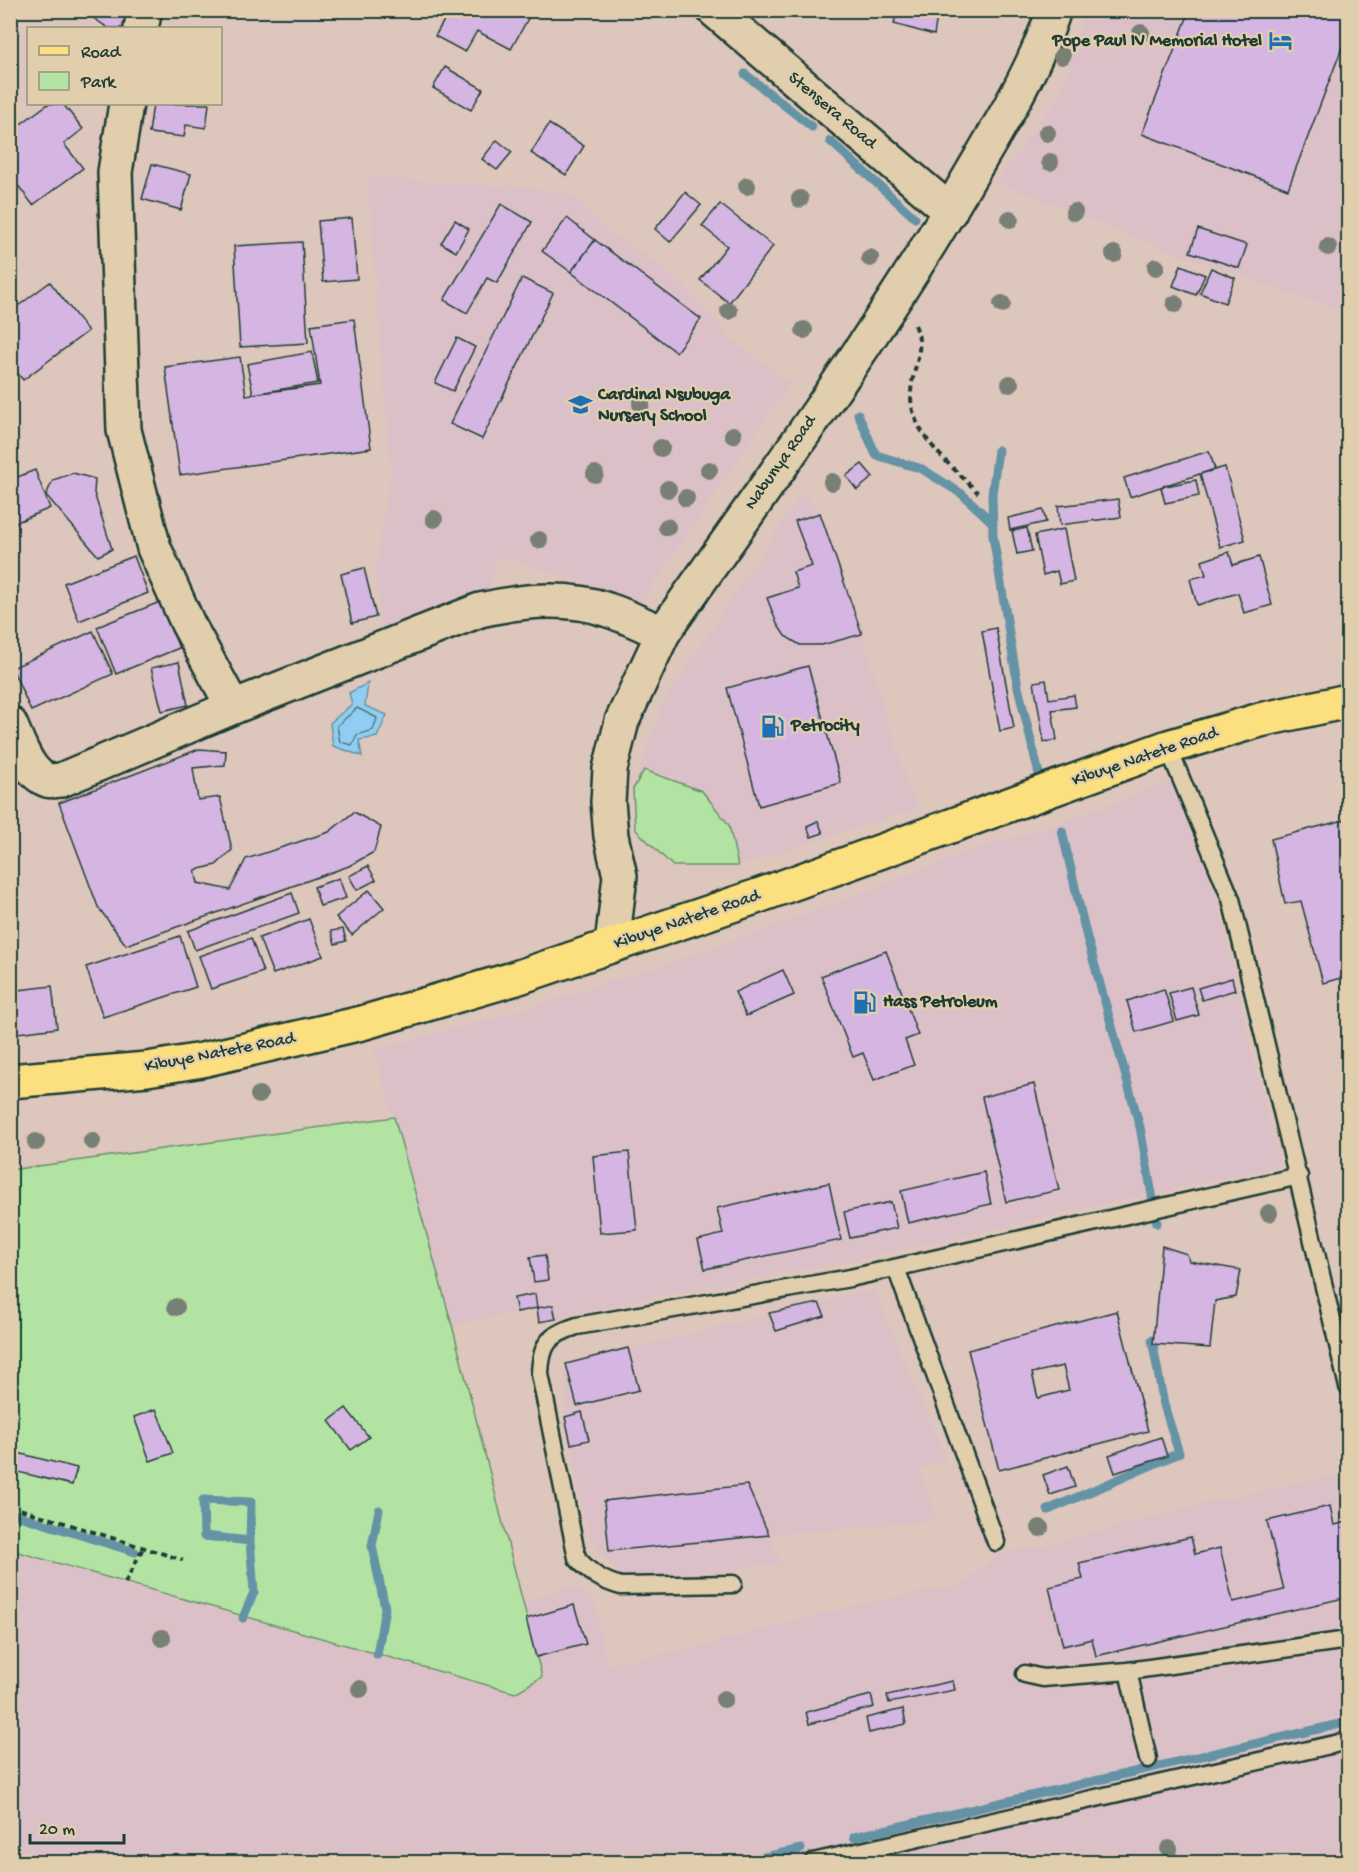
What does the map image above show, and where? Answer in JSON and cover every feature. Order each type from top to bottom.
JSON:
[{"type":"main road","name":"Kibuye Natete Road","points":[[10,1081],[147,1069],[214,1057],[362,1023],[513,979],[758,896],[1168,747],[1260,720],[1348,700]]},
{"type":"street","points":[[141,27],[145,10]]},
{"type":"street","name":"Stensera Road","points":[[714,10],[950,210]]},
{"type":"street","name":"Nabunya Road","points":[[612,945],[620,876],[611,836],[608,802],[610,769],[622,721],[663,633],[899,292],[950,210],[1032,65],[1054,10]]},
{"type":"street","points":[[126,105],[115,172],[124,430],[154,548],[188,624],[233,706]]},
{"type":"street","points":[[10,724],[26,757],[37,773],[47,781],[62,780],[233,706],[480,610],[511,603],[587,604],[608,610],[663,633]]},
{"type":"lane","points":[[1168,747],[1231,899],[1348,1388]]},
{"type":"lane","points":[[733,1584],[621,1586],[605,1582],[588,1570],[577,1558],[540,1374],[540,1355],[557,1332],[577,1326],[850,1278],[1299,1176]]},
{"type":"lane","points":[[896,1268],[996,1542]]},
{"type":"lane","points":[[1025,1674],[1043,1678],[1128,1671],[1348,1640]]},
{"type":"lane","points":[[1128,1671],[1149,1759]]},
{"type":"lane","points":[[813,1863],[1348,1741]]},
{"type":"path","points":[[899,292],[921,338],[911,398],[920,431],[978,493]]},
{"type":"path","points":[[10,1506],[183,1560]]},
{"type":"path","points":[[125,1583],[143,1548]]},
{"type":"shaded area","points":[[1084,11],[1348,11],[1348,313],[1180,255],[996,182],[1062,92]]},
{"type":"shaded area","name":"Cardinal Nsubuga Nursery School","points":[[367,175],[428,182],[519,186],[572,195],[600,225],[652,260],[689,290],[729,338],[790,383],[642,601],[498,555],[490,590],[408,622],[381,629],[375,570],[391,473]]},
{"type":"shaded area","points":[[802,492],[820,513],[862,634],[909,788],[918,808],[738,866],[673,866],[635,829],[633,789],[663,703]]},
{"type":"shaded area","points":[[1190,774],[1256,1069],[1281,1165],[845,1262],[659,1296],[556,1319],[552,1305],[452,1325],[374,1050],[505,1015],[639,973],[788,921],[988,845],[1063,822]]},
{"type":"shaded area","points":[[874,1289],[946,1459],[920,1469],[937,1520],[770,1535],[781,1564],[624,1580],[587,1534],[565,1417],[566,1364]]},
{"type":"shaded area","points":[[1335,1475],[1348,1490],[1348,1862],[11,1862],[10,1550],[515,1693],[542,1677],[522,1602],[575,1586],[594,1601],[607,1665],[697,1647],[859,1604],[961,1585],[1002,1552],[1031,1549],[1206,1503]]},
{"type":"green space","points":[[644,770],[702,791],[729,825],[738,866],[673,866],[635,829],[633,789]]},
{"type":"green space","points":[[394,1117],[452,1325],[542,1677],[515,1693],[11,1550],[10,1170]]},
{"type":"water","points":[[368,683],[365,706],[387,715],[377,737],[359,740],[362,756],[333,746],[330,723],[352,704],[349,693]]},
{"type":"building","points":[[82,10],[136,10],[124,27],[107,27]]},
{"type":"building","points":[[459,10],[522,10],[530,15],[511,49],[477,31],[465,52],[435,36],[446,17],[453,21]]},
{"type":"building","points":[[897,10],[938,10],[934,35],[894,24]]},
{"type":"building","points":[[1190,10],[1348,10],[1348,32],[1288,189],[1142,134]]},
{"type":"building","points":[[445,67],[483,89],[471,110],[433,88]]},
{"type":"building","points":[[47,105],[64,105],[83,129],[64,144],[83,168],[33,205],[10,175],[10,132]]},
{"type":"building","points":[[153,105],[209,105],[206,128],[186,125],[184,137],[149,133]]},
{"type":"building","points":[[549,124],[584,146],[566,175],[531,153]]},
{"type":"building","points":[[497,140],[512,152],[497,170],[482,159]]},
{"type":"building","points":[[152,164],[191,174],[181,210],[142,199]]},
{"type":"building","points":[[685,192],[701,205],[670,242],[655,229]]},
{"type":"building","points":[[501,204],[532,222],[497,283],[487,278],[467,313],[444,300]]},
{"type":"building","points":[[720,204],[773,246],[729,303],[700,280],[727,246],[702,226]]},
{"type":"building","points":[[352,218],[357,279],[323,282],[318,221]]},
{"type":"building","points":[[567,218],[595,240],[571,272],[542,251]]},
{"type":"building","points":[[455,220],[469,229],[456,252],[441,243]]},
{"type":"building","points":[[1198,229],[1247,245],[1239,268],[1190,252]]},
{"type":"building","points":[[595,240],[701,319],[676,352],[571,272]]},
{"type":"building","points":[[302,242],[308,343],[240,347],[234,246]]},
{"type":"building","points":[[1181,265],[1205,275],[1196,295],[1173,286]]},
{"type":"building","points":[[1211,268],[1235,278],[1225,303],[1200,293]]},
{"type":"building","points":[[522,278],[553,293],[482,439],[450,424]]},
{"type":"building","points":[[50,282],[88,331],[23,380],[10,363],[10,312]]},
{"type":"building","points":[[354,319],[371,448],[180,475],[165,367],[240,357],[246,395],[320,385],[311,325]]},
{"type":"building","points":[[457,338],[475,347],[453,391],[435,383]]},
{"type":"building","points":[[312,352],[318,383],[253,394],[247,364]]},
{"type":"building","points":[[1209,451],[1215,469],[1130,497],[1124,478]]},
{"type":"building","points":[[862,464],[873,477],[857,490],[846,476]]},
{"type":"building","points":[[1225,467],[1245,540],[1220,547],[1200,474]]},
{"type":"building","points":[[35,470],[50,508],[10,525],[10,480]]},
{"type":"building","points":[[73,473],[95,479],[94,493],[112,549],[98,556],[46,495],[53,480]]},
{"type":"building","points":[[1196,480],[1199,496],[1165,503],[1161,487]]},
{"type":"building","points":[[1118,499],[1121,517],[1060,525],[1058,506]]},
{"type":"building","points":[[1043,510],[1046,522],[1010,530],[1008,518]]},
{"type":"building","points":[[820,513],[862,634],[822,645],[800,645],[785,636],[777,624],[767,598],[798,588],[793,572],[812,566],[795,521]]},
{"type":"building","points":[[1027,528],[1032,551],[1017,554],[1012,531]]},
{"type":"building","points":[[1064,529],[1074,581],[1060,584],[1057,571],[1043,575],[1035,535]]},
{"type":"building","points":[[1229,552],[1233,565],[1259,557],[1272,605],[1244,613],[1238,593],[1197,605],[1190,579],[1206,575],[1202,561]]},
{"type":"building","points":[[134,556],[148,593],[79,621],[64,583]]},
{"type":"building","points":[[364,568],[376,617],[352,623],[341,574]]},
{"type":"building","points":[[160,602],[179,648],[116,674],[97,627]]},
{"type":"building","points":[[996,628],[1014,728],[1000,731],[982,631]]},
{"type":"building","points":[[93,631],[113,674],[31,711],[12,668]]},
{"type":"building","points":[[179,662],[188,705],[162,711],[151,668]]},
{"type":"building","points":[[808,666],[841,783],[759,806],[727,688]]},
{"type":"building","points":[[1046,680],[1049,699],[1074,695],[1076,707],[1052,710],[1057,740],[1044,742],[1034,682]]},
{"type":"building","points":[[199,749],[226,751],[225,765],[193,768],[198,800],[220,797],[232,850],[216,865],[195,870],[198,883],[230,890],[246,859],[329,832],[354,812],[381,827],[374,852],[349,866],[126,945],[98,907],[59,803]]},
{"type":"building","points":[[1348,819],[1348,976],[1323,983],[1301,901],[1285,904],[1271,839]]},
{"type":"building","points":[[818,821],[823,833],[811,837],[807,826]]},
{"type":"building","points":[[368,866],[376,880],[357,890],[349,876]]},
{"type":"building","points":[[339,878],[346,898],[320,906],[314,887]]},
{"type":"building","points":[[369,890],[384,908],[352,935],[336,917]]},
{"type":"building","points":[[292,893],[299,913],[195,950],[188,931]]},
{"type":"building","points":[[309,919],[323,956],[273,974],[259,938]]},
{"type":"building","points":[[343,929],[346,941],[335,944],[331,931]]},
{"type":"building","points":[[180,936],[196,987],[103,1017],[86,967]]},
{"type":"building","points":[[251,938],[263,972],[211,989],[199,956]]},
{"type":"building","points":[[886,951],[918,1035],[905,1040],[914,1065],[874,1080],[863,1053],[853,1057],[821,976]]},
{"type":"building","points":[[783,970],[794,995],[746,1016],[735,992]]},
{"type":"building","points":[[1232,978],[1235,990],[1202,1000],[1198,988]]},
{"type":"building","points":[[52,986],[57,1028],[10,1034],[10,991]]},
{"type":"building","points":[[1191,987],[1199,1015],[1177,1021],[1169,993]]},
{"type":"building","points":[[1164,989],[1174,1021],[1136,1032],[1127,1001]]},
{"type":"building","points":[[1034,1084],[1059,1190],[1006,1202],[982,1097]]},
{"type":"building","points":[[629,1152],[637,1230],[600,1233],[593,1156]]},
{"type":"building","points":[[984,1172],[991,1204],[908,1223],[901,1191]]},
{"type":"building","points":[[829,1183],[841,1240],[705,1269],[698,1240],[723,1234],[717,1208]]},
{"type":"building","points":[[891,1202],[897,1228],[850,1238],[844,1212]]},
{"type":"building","points":[[1162,1246],[1187,1254],[1189,1261],[1241,1270],[1236,1297],[1215,1301],[1210,1348],[1153,1344]]},
{"type":"building","points":[[545,1255],[548,1280],[534,1282],[530,1257]]},
{"type":"building","points":[[535,1294],[537,1308],[517,1312],[514,1298]]},
{"type":"building","points":[[819,1303],[825,1316],[776,1331],[769,1313]]},
{"type":"building","points":[[553,1305],[556,1319],[539,1322],[537,1308]]},
{"type":"building","points":[[1117,1311],[1148,1431],[999,1470],[968,1350]],"holes":[[[1063,1366],[1069,1390],[1038,1398],[1032,1373]]]},
{"type":"building","points":[[628,1348],[639,1390],[577,1406],[566,1364]]},
{"type":"building","points":[[346,1408],[369,1437],[351,1450],[329,1421]]},
{"type":"building","points":[[156,1409],[173,1453],[150,1461],[134,1417]]},
{"type":"building","points":[[582,1412],[589,1440],[571,1444],[565,1417]]},
{"type":"building","points":[[1161,1437],[1167,1456],[1115,1473],[1109,1455]]},
{"type":"building","points":[[14,1452],[77,1468],[72,1485],[10,1470]]},
{"type":"building","points":[[1068,1466],[1075,1487],[1050,1495],[1043,1475]]},
{"type":"building","points":[[747,1485],[769,1535],[609,1551],[604,1501]]},
{"type":"building","points":[[1330,1506],[1334,1525],[1348,1522],[1348,1577],[1343,1578],[1348,1597],[1096,1656],[1092,1639],[1063,1646],[1049,1587],[1083,1579],[1079,1563],[1191,1537],[1195,1554],[1220,1548],[1233,1602],[1284,1590],[1267,1521]]},
{"type":"building","points":[[574,1605],[586,1644],[536,1657],[526,1619]]},
{"type":"building","points":[[953,1681],[955,1690],[889,1703],[887,1695]]},
{"type":"building","points":[[871,1695],[874,1707],[809,1724],[806,1712]]},
{"type":"building","points":[[903,1709],[906,1724],[869,1733],[866,1718]]},
{"type":"waterway","points":[[745,74],[812,127]]},
{"type":"waterway","points":[[830,141],[915,218]]},
{"type":"waterway","points":[[858,414],[876,455],[922,469],[962,494],[993,523]]},
{"type":"waterway","points":[[998,450],[992,494],[993,536],[1018,687],[1039,774]]},
{"type":"waterway","points":[[1062,831],[1086,934],[1140,1127],[1157,1223]]},
{"type":"waterway","points":[[1048,1510],[1179,1453],[1164,1405],[1152,1340]]},
{"type":"waterway","points":[[243,1618],[254,1592],[250,1541],[204,1536],[203,1500],[251,1502],[250,1541]]},
{"type":"waterway","points":[[377,1655],[385,1608],[372,1546],[379,1510]]},
{"type":"waterway","points":[[10,1513],[135,1552]]},
{"type":"waterway","points":[[854,1837],[1348,1722]]},
{"type":"waterway","points":[[742,1862],[801,1849]]},
{"type":"place","name":"Pope Paul IV Memorial Hotel","points":[[1280,41]]},
{"type":"place","name":"Cardinal Nsubuga Nursery School","points":[[580,405]]},
{"type":"place","name":"Petrocity","points":[[773,726]]},
{"type":"place","name":"Hass Petroleum","points":[[865,1002]]}]
